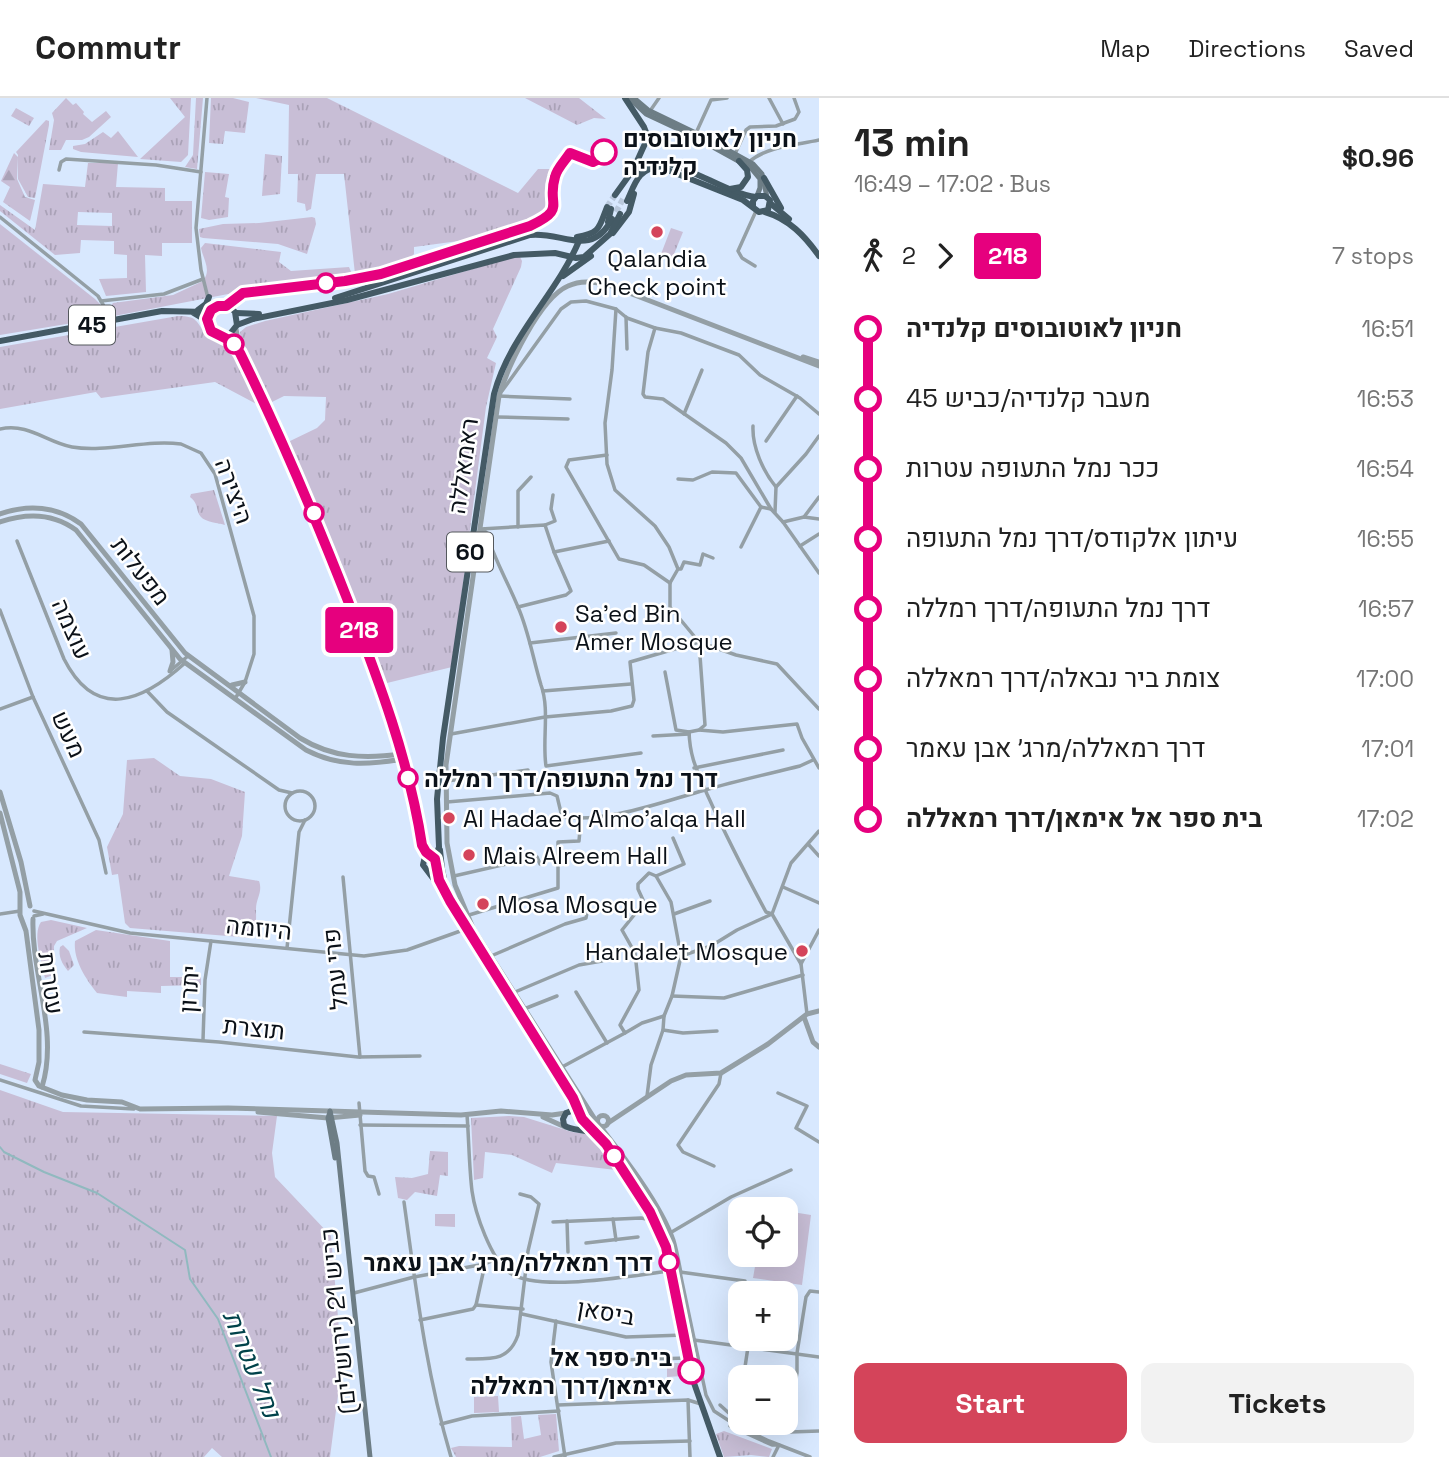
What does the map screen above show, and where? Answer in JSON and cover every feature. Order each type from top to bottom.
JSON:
[{"type":"highway","points":[[621,198],[648,137],[630,98]]},
{"type":"highway","points":[[728,189],[738,188],[746,182],[747,170],[737,158]]},
{"type":"highway","points":[[621,198],[643,165],[663,162],[728,189],[769,200],[797,225]]},
{"type":"highway","points":[[621,198],[640,173],[646,169],[660,167],[743,200],[755,209],[782,218],[819,253]]},
{"type":"highway","name":"60","points":[[616,212],[629,212],[641,179],[649,170],[660,167]]},
{"type":"highway","points":[[764,178],[778,205],[812,240],[819,253]]},
{"type":"highway","points":[[755,209],[757,196]]},
{"type":"highway","points":[[765,212],[769,200]]},
{"type":"highway","points":[[566,239],[590,235],[616,212]]},
{"type":"highway","name":"60","points":[[616,212],[610,234],[591,253],[584,257],[573,257],[579,241],[595,239],[604,234],[616,212]]},
{"type":"highway","name":"ראמאללה","points":[[556,282],[596,253],[616,212]]},
{"type":"highway","points":[[218,306],[228,306],[236,313],[261,313],[359,294],[530,235],[579,241]]},
{"type":"highway","points":[[555,253],[562,257],[565,270]]},
{"type":"highway","points":[[192,312],[207,321],[211,331],[221,337],[229,335],[237,327],[253,319],[498,259],[555,253],[573,257]]},
{"type":"highway","name":"ראמאללה","points":[[430,860],[438,848],[437,799],[441,750],[492,404],[510,351],[573,257]]},
{"type":"highway","points":[[192,312],[205,306],[209,297]]},
{"type":"highway","name":"45","points":[[0,341],[162,311],[192,312],[211,310],[218,306]]},
{"type":"highway","points":[[207,321],[211,310]]},
{"type":"highway","points":[[236,313],[237,327]]},
{"type":"highway","name":"60","points":[[439,838],[442,869],[450,901]]},
{"type":"highway","name":"60","points":[[430,860],[450,901],[569,1091],[581,1116],[602,1139],[656,1222],[666,1247],[688,1358],[720,1457]]},
{"type":"highway","points":[[569,1091],[571,1101],[563,1119],[567,1128],[587,1130],[602,1139]]},
{"type":"highway","points":[[567,1112],[574,1110],[581,1116],[581,1125],[576,1129]]},
{"type":"main road","points":[[630,98],[737,158],[759,176],[761,184],[757,196]]},
{"type":"main road","points":[[630,98],[646,114],[749,162],[764,178],[769,200]]},
{"type":"main road","name":"כביש 21 (ירושלים)","points":[[331,1116],[354,1293],[370,1457]]},
{"type":"street","points":[[207,98],[196,228],[203,279],[211,310]]},
{"type":"street","points":[[650,111],[659,98]]},
{"type":"street","points":[[696,133],[711,100],[727,98]]},
{"type":"street","points":[[769,98],[783,124]]},
{"type":"street","points":[[737,158],[746,130],[750,127],[767,127],[795,119],[799,112],[794,98]]},
{"type":"street","points":[[749,162],[757,156],[791,145],[819,140]]},
{"type":"street","points":[[59,170],[61,162],[66,159],[145,164],[201,173]]},
{"type":"street","points":[[755,209],[738,251],[742,258],[755,266]]},
{"type":"street","points":[[0,217],[86,285],[101,301],[108,322]]},
{"type":"street","points":[[101,301],[164,293],[203,279]]},
{"type":"street","points":[[810,1457],[734,1424],[719,1415],[708,1401],[670,1233],[490,956],[467,916],[453,876],[447,843],[445,781],[499,396],[518,347],[550,301],[564,288],[580,282],[606,284],[819,364]]},
{"type":"street","points":[[206,288],[218,306]]},
{"type":"street","points":[[499,396],[561,309],[571,302],[586,301],[616,309],[626,317],[655,328],[681,333],[739,355],[760,375],[797,396],[819,414]]},
{"type":"street","points":[[616,309],[605,422],[607,464],[615,490],[655,526],[669,547],[678,569]]},
{"type":"street","points":[[626,317],[627,349]]},
{"type":"street","points":[[237,327],[240,353]]},
{"type":"street","points":[[655,328],[648,352],[643,394],[645,397],[663,399],[726,443],[741,458],[773,512],[819,573]]},
{"type":"street","points":[[221,337],[231,341],[240,353],[313,512],[384,692],[403,756],[422,845],[430,860]]},
{"type":"street","points":[[684,414],[702,370]]},
{"type":"street","points":[[499,396],[570,399]]},
{"type":"street","points":[[766,441],[797,396]]},
{"type":"street","points":[[495,416],[568,419]]},
{"type":"street","points":[[753,426],[757,449],[776,487]]},
{"type":"street","name":"היצירה","points":[[0,429],[26,429],[72,447],[173,443],[188,446],[201,453],[211,466],[219,486],[254,616],[254,654],[246,682],[235,699]]},
{"type":"street","points":[[773,512],[776,487],[819,436]]},
{"type":"street","points":[[607,455],[569,460],[566,467],[619,559],[644,565],[670,583]]},
{"type":"street","points":[[678,479],[692,481],[712,472],[736,473],[761,507],[773,512]]},
{"type":"street","points":[[518,527],[518,491],[531,477]]},
{"type":"street","points":[[480,529],[545,525],[555,521],[551,509],[553,495]]},
{"type":"street","points":[[804,517],[819,497]]},
{"type":"street","points":[[741,547],[761,507]]},
{"type":"street","name":"מפעלות","points":[[0,514],[24,508],[41,508],[60,512],[81,524],[173,641],[190,657],[300,738],[327,752],[362,757],[403,756]]},
{"type":"street","name":"מפעלות","points":[[0,523],[16,517],[40,516],[57,520],[76,530],[184,662],[294,742],[318,756],[352,765],[403,756]]},
{"type":"street","points":[[783,522],[804,517],[819,519]]},
{"type":"street","points":[[519,607],[566,595],[571,591],[545,525]]},
{"type":"street","points":[[480,529],[486,532],[492,552],[519,607],[530,643],[543,691],[543,747],[546,766],[641,753]]},
{"type":"street","points":[[800,546],[819,534]]},
{"type":"street","name":"עוצמה","points":[[17,541],[64,659],[78,682],[92,693],[109,699],[132,698],[162,681],[190,657]]},
{"type":"street","points":[[554,552],[609,541]]},
{"type":"street","points":[[713,558],[703,554],[700,565],[684,562],[670,583],[670,607],[699,642],[736,655],[777,664],[819,709]]},
{"type":"street","name":"מעש","points":[[0,610],[33,697],[99,840],[106,873]]},
{"type":"street","points":[[530,643],[616,633]]},
{"type":"street","points":[[450,734],[545,717],[611,711],[632,706],[634,700],[630,662],[699,642]]},
{"type":"street","points":[[653,736],[689,733],[705,726],[699,642]]},
{"type":"street","points":[[170,671],[173,662],[172,650]]},
{"type":"street","name":"עוצמה","points":[[162,681],[170,671],[184,662]]},
{"type":"street","points":[[665,672],[676,730],[689,733]]},
{"type":"street","points":[[229,685],[246,682]]},
{"type":"street","points":[[543,691],[632,684]]},
{"type":"street","points":[[147,691],[167,712],[279,790],[292,793],[303,791],[314,799],[315,811],[312,816],[305,820],[295,820]]},
{"type":"street","points":[[0,709],[33,697]]},
{"type":"street","points":[[699,730],[723,732],[797,724],[819,768]]},
{"type":"street","points":[[689,733],[694,768],[706,789],[723,831],[766,912],[772,915],[801,964],[806,1016],[813,1042],[819,1047]]},
{"type":"street","points":[[694,768],[783,750]]},
{"type":"street","points":[[445,802],[550,793],[556,796],[562,817],[581,818],[641,807],[800,766],[813,760]]},
{"type":"street","points":[[445,781],[528,770]]},
{"type":"street","points":[[279,790],[286,801],[287,812],[295,820],[299,832]]},
{"type":"street","name":"עטרות","points":[[0,792],[33,913],[46,1029],[47,1051],[42,1087]]},
{"type":"street","points":[[286,801],[292,793]]},
{"type":"street","name":"עטרות","points":[[0,813],[14,864],[39,1030],[39,1062],[35,1080],[42,1087]]},
{"type":"street","points":[[467,916],[558,888],[558,842],[579,841],[581,818]]},
{"type":"street","points":[[287,948],[299,832],[305,820]]},
{"type":"street","points":[[681,956],[711,946],[737,930],[772,915],[791,863],[819,831]]},
{"type":"street","points":[[656,876],[684,864],[673,838]]},
{"type":"street","points":[[809,845],[819,856]]},
{"type":"street","points":[[453,876],[537,857],[540,864]]},
{"type":"street","points":[[625,1033],[620,1025],[639,990],[635,953],[622,930],[639,909],[643,900],[638,884],[649,873],[656,876],[671,902],[681,956],[672,996],[664,1016],[663,1030],[651,1065],[647,1096]]},
{"type":"street","name":"פרי עמל","points":[[343,877],[360,1057]]},
{"type":"street","points":[[783,887],[819,903]]},
{"type":"street","points":[[674,914],[710,901]]},
{"type":"street","points":[[490,956],[557,927],[586,918],[588,907]]},
{"type":"street","points":[[2,914],[33,913]]},
{"type":"street","points":[[21,914],[33,913]]},
{"type":"street","name":"היוזמה","points":[[33,913],[120,931],[351,955],[395,953],[467,929]]},
{"type":"street","points":[[801,964],[819,930]]},
{"type":"street","name":"יתרון","points":[[203,1041],[205,980],[211,941]]},
{"type":"street","points":[[514,993],[579,965],[602,961]]},
{"type":"street","points":[[672,996],[724,998],[804,975]]},
{"type":"street","points":[[576,992],[607,1043]]},
{"type":"street","points":[[524,1009],[557,996]]},
{"type":"street","points":[[599,1124],[604,1126],[671,1081],[686,1075],[721,1073],[806,1016],[819,1011]]},
{"type":"street","points":[[562,1067],[642,1023],[664,1016]]},
{"type":"street","points":[[663,1030],[683,1033],[716,1031]]},
{"type":"street","name":"תוצרת","points":[[84,1032],[360,1057],[420,1055]]},
{"type":"street","points":[[714,1166],[683,1152],[678,1145],[719,1084],[721,1073]]},
{"type":"street","points":[[0,1080],[81,1107],[228,1108],[343,1117],[360,1114]]},
{"type":"street","points":[[42,1087],[87,1100],[121,1102],[140,1109]]},
{"type":"street","points":[[778,1093],[807,1107],[796,1128],[819,1142]]},
{"type":"street","points":[[584,1101],[604,1116],[613,1143]]},
{"type":"street","points":[[359,1103],[365,1171],[368,1176],[374,1177],[379,1194]]},
{"type":"street","points":[[599,1124],[598,1119],[631,1107]]},
{"type":"street","points":[[228,1108],[314,1118],[360,1114],[467,1115],[501,1111],[552,1115],[567,1112]]},
{"type":"street","points":[[526,1112],[557,1121],[567,1128]]},
{"type":"street","points":[[467,1115],[474,1200],[496,1259],[511,1274],[526,1279],[585,1281],[671,1271]]},
{"type":"street","points":[[314,1118],[324,1122],[333,1132],[343,1117]]},
{"type":"street","points":[[360,1125],[468,1126]]},
{"type":"street","points":[[670,1233],[731,1197],[791,1170]]},
{"type":"street","points":[[467,1359],[494,1358],[509,1352],[518,1335],[528,1251],[539,1204],[531,1197],[520,1194]]},
{"type":"street","points":[[404,1202],[420,1320],[441,1424],[451,1457]]},
{"type":"street","points":[[553,1222],[641,1218],[656,1222]]},
{"type":"street","points":[[613,1219],[616,1240]]},
{"type":"street","points":[[567,1221],[568,1252]]},
{"type":"street","points":[[586,1243],[638,1237]]},
{"type":"street","points":[[354,1293],[414,1277],[485,1264],[496,1259]]},
{"type":"street","points":[[420,1320],[473,1310],[485,1264]]},
{"type":"street","points":[[680,1272],[745,1281]]},
{"type":"street","points":[[797,1365],[806,1297],[810,1291],[819,1292]]},
{"type":"street","name":"ביסאן","points":[[476,1305],[522,1311],[626,1336],[684,1335]]},
{"type":"street","points":[[556,1321],[551,1362],[564,1455]]},
{"type":"street","points":[[694,1340],[728,1344]]},
{"type":"street","points":[[781,1351],[819,1357]]},
{"type":"street","points":[[617,1360],[688,1358]]},
{"type":"street","points":[[558,1405],[688,1400],[701,1404]]},
{"type":"street","points":[[688,1400],[690,1457]]},
{"type":"street","points":[[720,1405],[728,1412]]},
{"type":"street","points":[[441,1424],[472,1416],[559,1411]]},
{"type":"street","points":[[798,1432],[819,1431]]},
{"type":"street","points":[[554,1457],[625,1442],[690,1441]]},
{"type":"street","points":[[773,1457],[779,1445]]},
{"type":"green space","points":[[66,98],[73,105],[76,103],[92,122],[106,111],[111,117],[89,137],[66,140],[61,150],[49,150],[54,120],[52,113]]},
{"type":"green space","points":[[170,98],[191,98],[188,155],[181,162],[140,159],[185,117]]},
{"type":"green space","points":[[196,98],[203,98],[197,169],[185,167],[193,155]]},
{"type":"green space","points":[[211,98],[233,98],[249,102],[245,133],[225,131],[223,144],[209,143]]},
{"type":"green space","points":[[256,98],[327,98],[518,193],[538,169],[552,169],[550,202],[525,226],[481,238],[414,247],[414,254],[406,264],[355,274],[344,174],[316,174],[311,209],[306,211],[305,204],[297,202],[298,174],[288,174],[289,105]]},
{"type":"green space","points":[[525,98],[579,98],[606,119],[594,118],[577,125]]},
{"type":"green space","points":[[16,108],[34,118],[29,126],[11,116]]},
{"type":"green space","points":[[46,120],[49,125],[35,198],[28,197],[18,179],[16,152]]},
{"type":"green space","points":[[118,131],[138,157],[73,149],[73,146],[85,144],[103,132],[111,138]]},
{"type":"green space","points":[[14,153],[18,157],[17,179],[25,197],[35,200],[30,221],[3,202],[10,187],[1,181]]},
{"type":"green space","points":[[265,154],[282,156],[280,194],[262,196]]},
{"type":"green space","points":[[88,163],[118,163],[116,187],[165,188],[165,201],[192,201],[192,243],[162,243],[162,256],[145,255],[146,292],[106,296],[99,279],[127,278],[127,255],[114,254],[114,241],[81,240],[80,253],[55,255],[0,211],[0,205],[35,230],[43,184],[85,187]],"holes":[[[78,212],[112,213],[112,226],[77,225]]]},
{"type":"green space","points":[[205,172],[229,174],[225,197],[229,198],[228,217],[209,220],[201,218]]},
{"type":"green space","points":[[315,218],[316,224],[307,254],[278,244],[200,237],[199,229],[223,224]]},
{"type":"green space","points":[[0,224],[95,299],[100,304],[103,318],[0,335]]},
{"type":"green space","points":[[671,228],[683,232],[672,259],[661,254]]},
{"type":"green space","points":[[205,243],[281,252],[279,262],[291,271],[349,267],[352,274],[249,290],[114,316],[112,314],[110,307],[113,303],[173,295],[203,281],[207,269],[201,248]]},
{"type":"green space","points":[[520,257],[521,267],[493,329],[497,337],[487,358],[496,363],[486,407],[452,667],[383,684],[288,442],[317,428],[325,420],[326,397],[284,396],[270,403],[243,347],[240,332],[246,327],[265,321],[388,294]]},
{"type":"green space","points":[[178,316],[193,319],[210,337],[230,348],[246,369],[266,409],[215,382],[101,398],[96,392],[0,409],[0,347]]},
{"type":"green space","points":[[214,490],[225,525],[203,519],[190,497],[191,494]]},
{"type":"green space","points":[[154,758],[180,776],[211,779],[245,792],[242,836],[229,876],[259,881],[252,938],[130,928],[125,923],[118,874],[112,875],[107,847],[123,814],[127,760]]},
{"type":"green space","points":[[51,920],[87,928],[57,941],[54,946],[53,975],[45,978],[37,934],[41,922]]},
{"type":"green space","points":[[96,930],[170,941],[170,977],[201,977],[201,985],[161,986],[161,993],[127,991],[127,997],[97,993],[81,969],[75,948],[75,941]]},
{"type":"green space","points":[[63,945],[69,951],[74,965],[68,971],[60,957],[60,947]]},
{"type":"green space","points":[[0,1064],[31,1074],[27,1083],[0,1074]]},
{"type":"green space","points":[[0,1090],[63,1112],[277,1116],[272,1153],[275,1177],[331,1236],[342,1364],[330,1457],[222,1457],[212,1448],[204,1457],[0,1457]]},
{"type":"green space","points":[[524,1117],[595,1138],[616,1170],[556,1163],[552,1173],[512,1155],[485,1152],[483,1178],[474,1180],[471,1118]]},
{"type":"green space","points":[[430,1151],[448,1152],[448,1176],[440,1175],[437,1196],[415,1192],[407,1200],[398,1198],[395,1177],[412,1178],[428,1174]]},
{"type":"green space","points":[[798,1213],[811,1215],[802,1285],[798,1284],[798,1281],[753,1278],[755,1267],[798,1267]]},
{"type":"green space","points":[[435,1214],[455,1214],[455,1227],[435,1226]]},
{"type":"green space","points":[[667,1363],[682,1363],[683,1376],[667,1377]]},
{"type":"green space","points":[[498,1396],[499,1412],[474,1413],[474,1397]]},
{"type":"green space","points":[[556,1414],[559,1451],[540,1457],[456,1457],[451,1448],[512,1447],[511,1417],[521,1416],[524,1439],[541,1435],[538,1415]]},
{"type":"green space","points":[[724,1431],[728,1435],[772,1449],[769,1457],[724,1457],[716,1434]]},
{"type":"waterway","name":"נחל עטרות","points":[[0,1147],[4,1152],[44,1172],[97,1193],[185,1250],[190,1279],[218,1319],[271,1457]]},
{"type":"tunnel","points":[[607,207],[615,195]]},
{"type":"tunnel","points":[[616,212],[623,199]]},
{"type":"bus line","name":"218","points":[[604,152],[593,162],[570,153],[554,178],[555,206],[552,212],[530,226],[381,274],[345,281],[246,292],[226,306],[214,308],[207,317],[207,325],[216,335],[231,341],[238,349],[313,512],[388,704],[396,728],[422,845],[436,861],[435,869],[439,880],[478,948],[573,1098],[582,1119],[610,1150],[659,1228],[666,1247],[691,1371]]},
{"type":"place","name":"חניון לאוטובוסים קלנדיה","points":[[604,152]]},
{"type":"place","name":"Qalandia Check point","points":[[657,232]]},
{"type":"place","name":"Sa'ed Bin Amer Mosque","points":[[561,627]]},
{"type":"place","name":"דרך נמל התעופה/דרך רמללה","points":[[408,778]]},
{"type":"place","name":"Al Hadae'q Almo'alqa Hall","points":[[449,818]]},
{"type":"place","name":"Mais Alreem Hall","points":[[469,855]]},
{"type":"place","name":"Mosa Mosque","points":[[483,904]]},
{"type":"place","name":"Handalet Mosque","points":[[802,951]]},
{"type":"place","name":"דרך רמאללה/מרג׳ אבן עאמר","points":[[669,1262]]},
{"type":"place","name":"בית ספר אל אימאן/דרך רמאללה","points":[[691,1371]]}]
